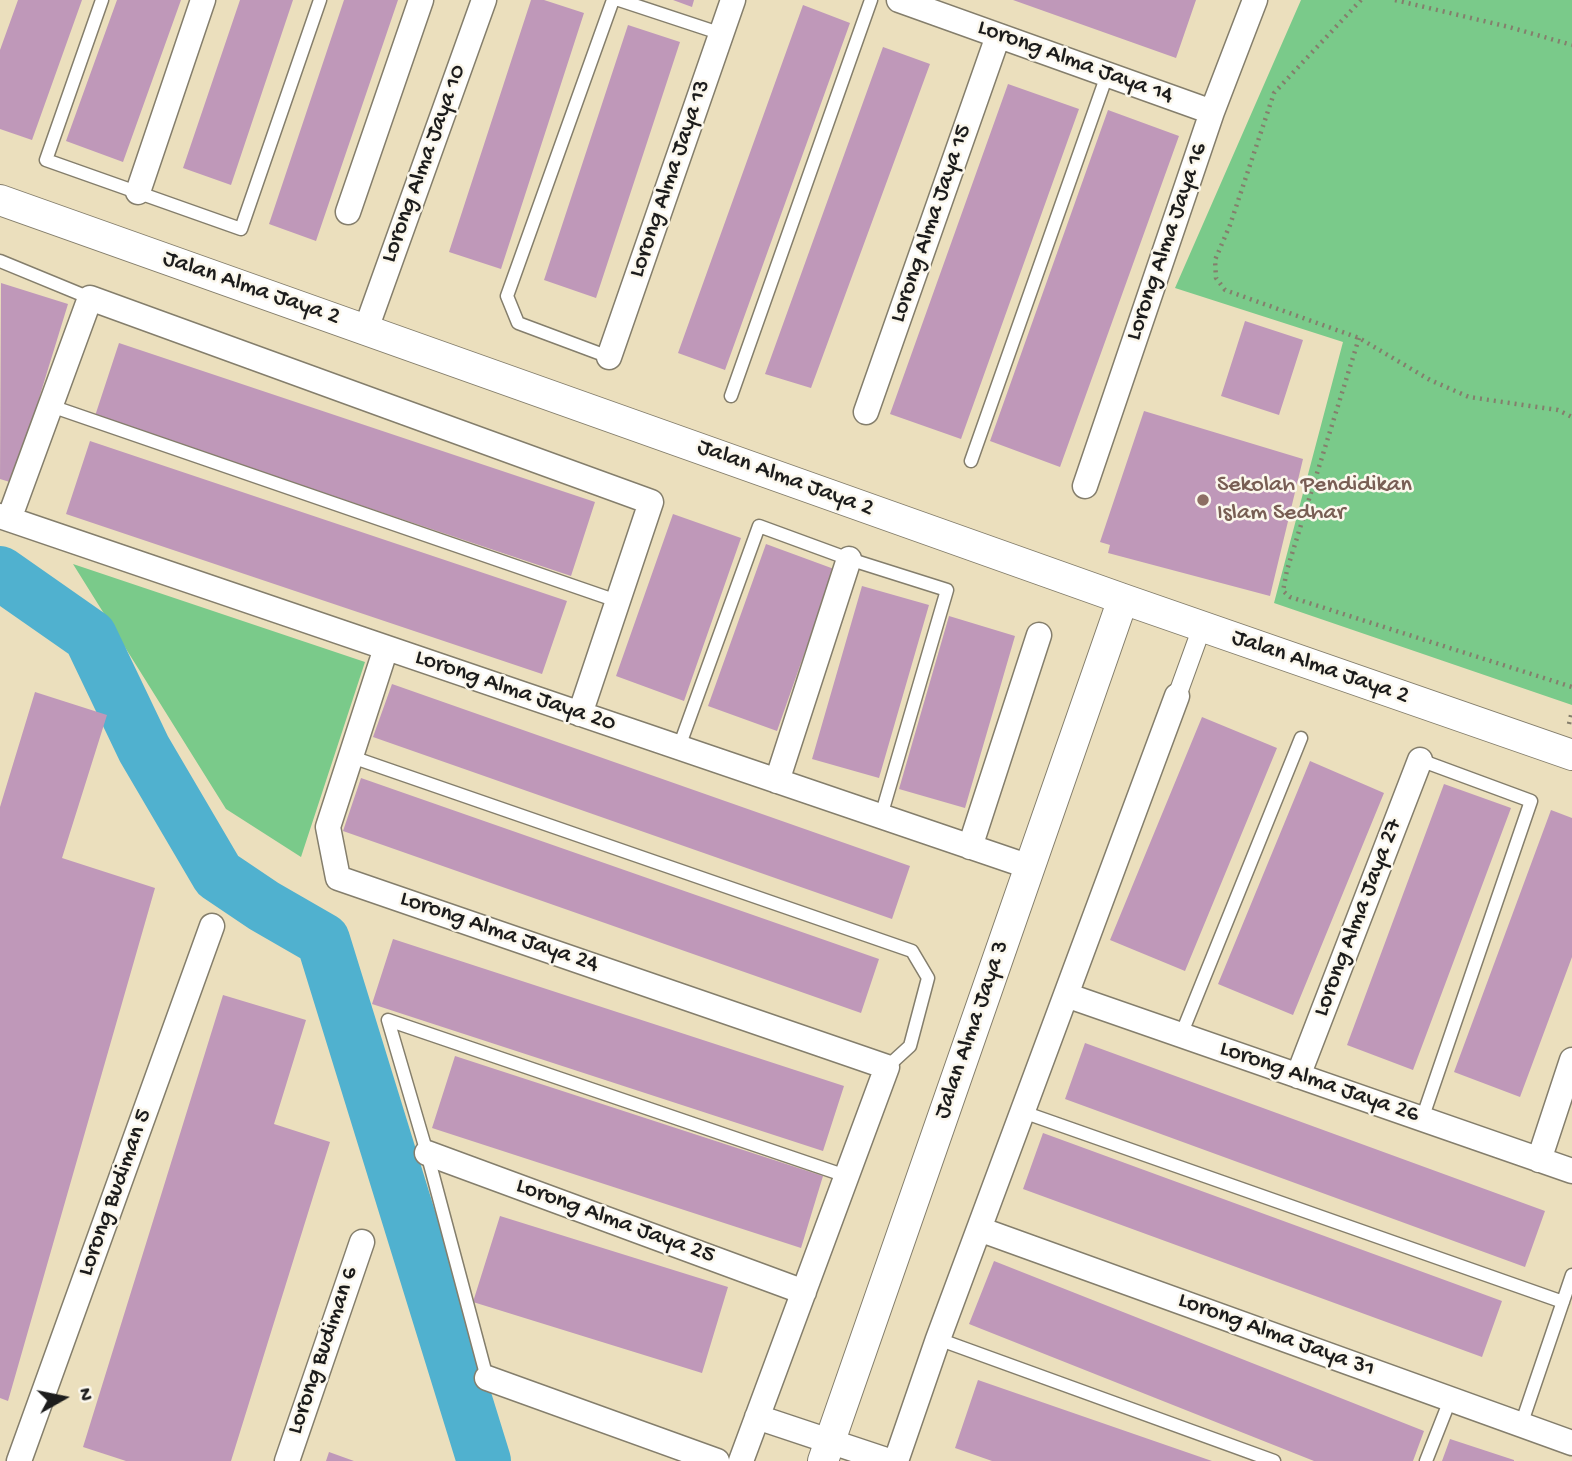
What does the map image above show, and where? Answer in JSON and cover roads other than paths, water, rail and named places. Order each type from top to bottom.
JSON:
[{"type":"street","points":[[138,192],[202,0]]},
{"type":"street","points":[[348,212],[421,0]]},
{"type":"street","name":"Lorong Alma Jaya 10","points":[[366,329],[484,0]]},
{"type":"street","name":"Lorong Alma Jaya 13","points":[[609,357],[733,0]]},
{"type":"street","name":"Lorong Alma Jaya 14","points":[[899,0],[1212,112]]},
{"type":"street","name":"Lorong Alma Jaya 16","points":[[1084,486],[1212,112],[1254,0]]},
{"type":"street","name":"Lorong Alma Jaya 15","points":[[866,412],[998,36]]},
{"type":"street","name":"Jalan Alma Jaya 2","points":[[0,200],[1202,627],[1572,755]]},
{"type":"street","points":[[5,517],[51,405],[90,298],[651,502],[580,714]]},
{"type":"street","name":"Lorong Alma Jaya 20","points":[[5,517],[1030,867]]},
{"type":"street","points":[[778,781],[849,559]]},
{"type":"street","name":"Jalan Alma Jaya 3","points":[[826,1451],[1123,599]]},
{"type":"street","points":[[896,1461],[938,1339],[1202,627]]},
{"type":"street","points":[[970,847],[1039,635]]},
{"type":"street","name":"Lorong Alma Jaya 24","points":[[386,648],[328,827],[338,878],[887,1067]]},
{"type":"street","name":"Lorong Alma Jaya 27","points":[[1298,1076],[1420,760]]},
{"type":"street","name":"Lorong Budiman 5","points":[[19,1461],[212,926]]},
{"type":"street","name":"Lorong Alma Jaya 26","points":[[1066,995],[1572,1171]]},
{"type":"street","points":[[1539,1160],[1572,1060]]},
{"type":"street","points":[[741,1461],[887,1067]]},
{"type":"street","name":"Lorong Alma Jaya 25","points":[[427,1153],[804,1292]]},
{"type":"street","name":"Lorong Alma Jaya 31","points":[[979,1229],[1572,1443]]},
{"type":"street","name":"Lorong Budiman 6","points":[[287,1461],[362,1242]]},
{"type":"street","points":[[488,1378],[716,1461]]},
{"type":"street","points":[[757,1417],[826,1451],[889,1461]]},
{"type":"lane","points":[[102,0],[46,160],[241,229],[320,0]]},
{"type":"lane","points":[[609,357],[518,323],[507,296],[612,0]]},
{"type":"lane","points":[[619,0],[722,34]]},
{"type":"lane","points":[[732,396],[871,0]]},
{"type":"lane","points":[[971,461],[1107,75]]},
{"type":"lane","points":[[0,261],[90,298]]},
{"type":"lane","points":[[51,405],[617,601]]},
{"type":"lane","points":[[679,747],[759,526],[849,559],[947,590],[881,816]]},
{"type":"lane","points":[[1181,1035],[1301,738]]},
{"type":"lane","points":[[349,756],[912,951],[929,978],[910,1046],[887,1067]]},
{"type":"lane","points":[[1420,760],[1531,801],[1422,1119]]},
{"type":"lane","points":[[488,1378],[388,1020],[846,1176]]},
{"type":"lane","points":[[1023,1112],[1563,1301]]},
{"type":"lane","points":[[1521,1425],[1572,1275]]},
{"type":"lane","points":[[938,1339],[1274,1461]]},
{"type":"lane","points":[[1426,1461],[1450,1400]]},
{"type":"waterway","points":[[0,573],[90,636],[144,749],[218,875],[264,906],[323,940],[484,1461]]},
{"type":"place","name":"Sekolah Pendidikan Islam Sedhar","points":[[1203,500]]}]
